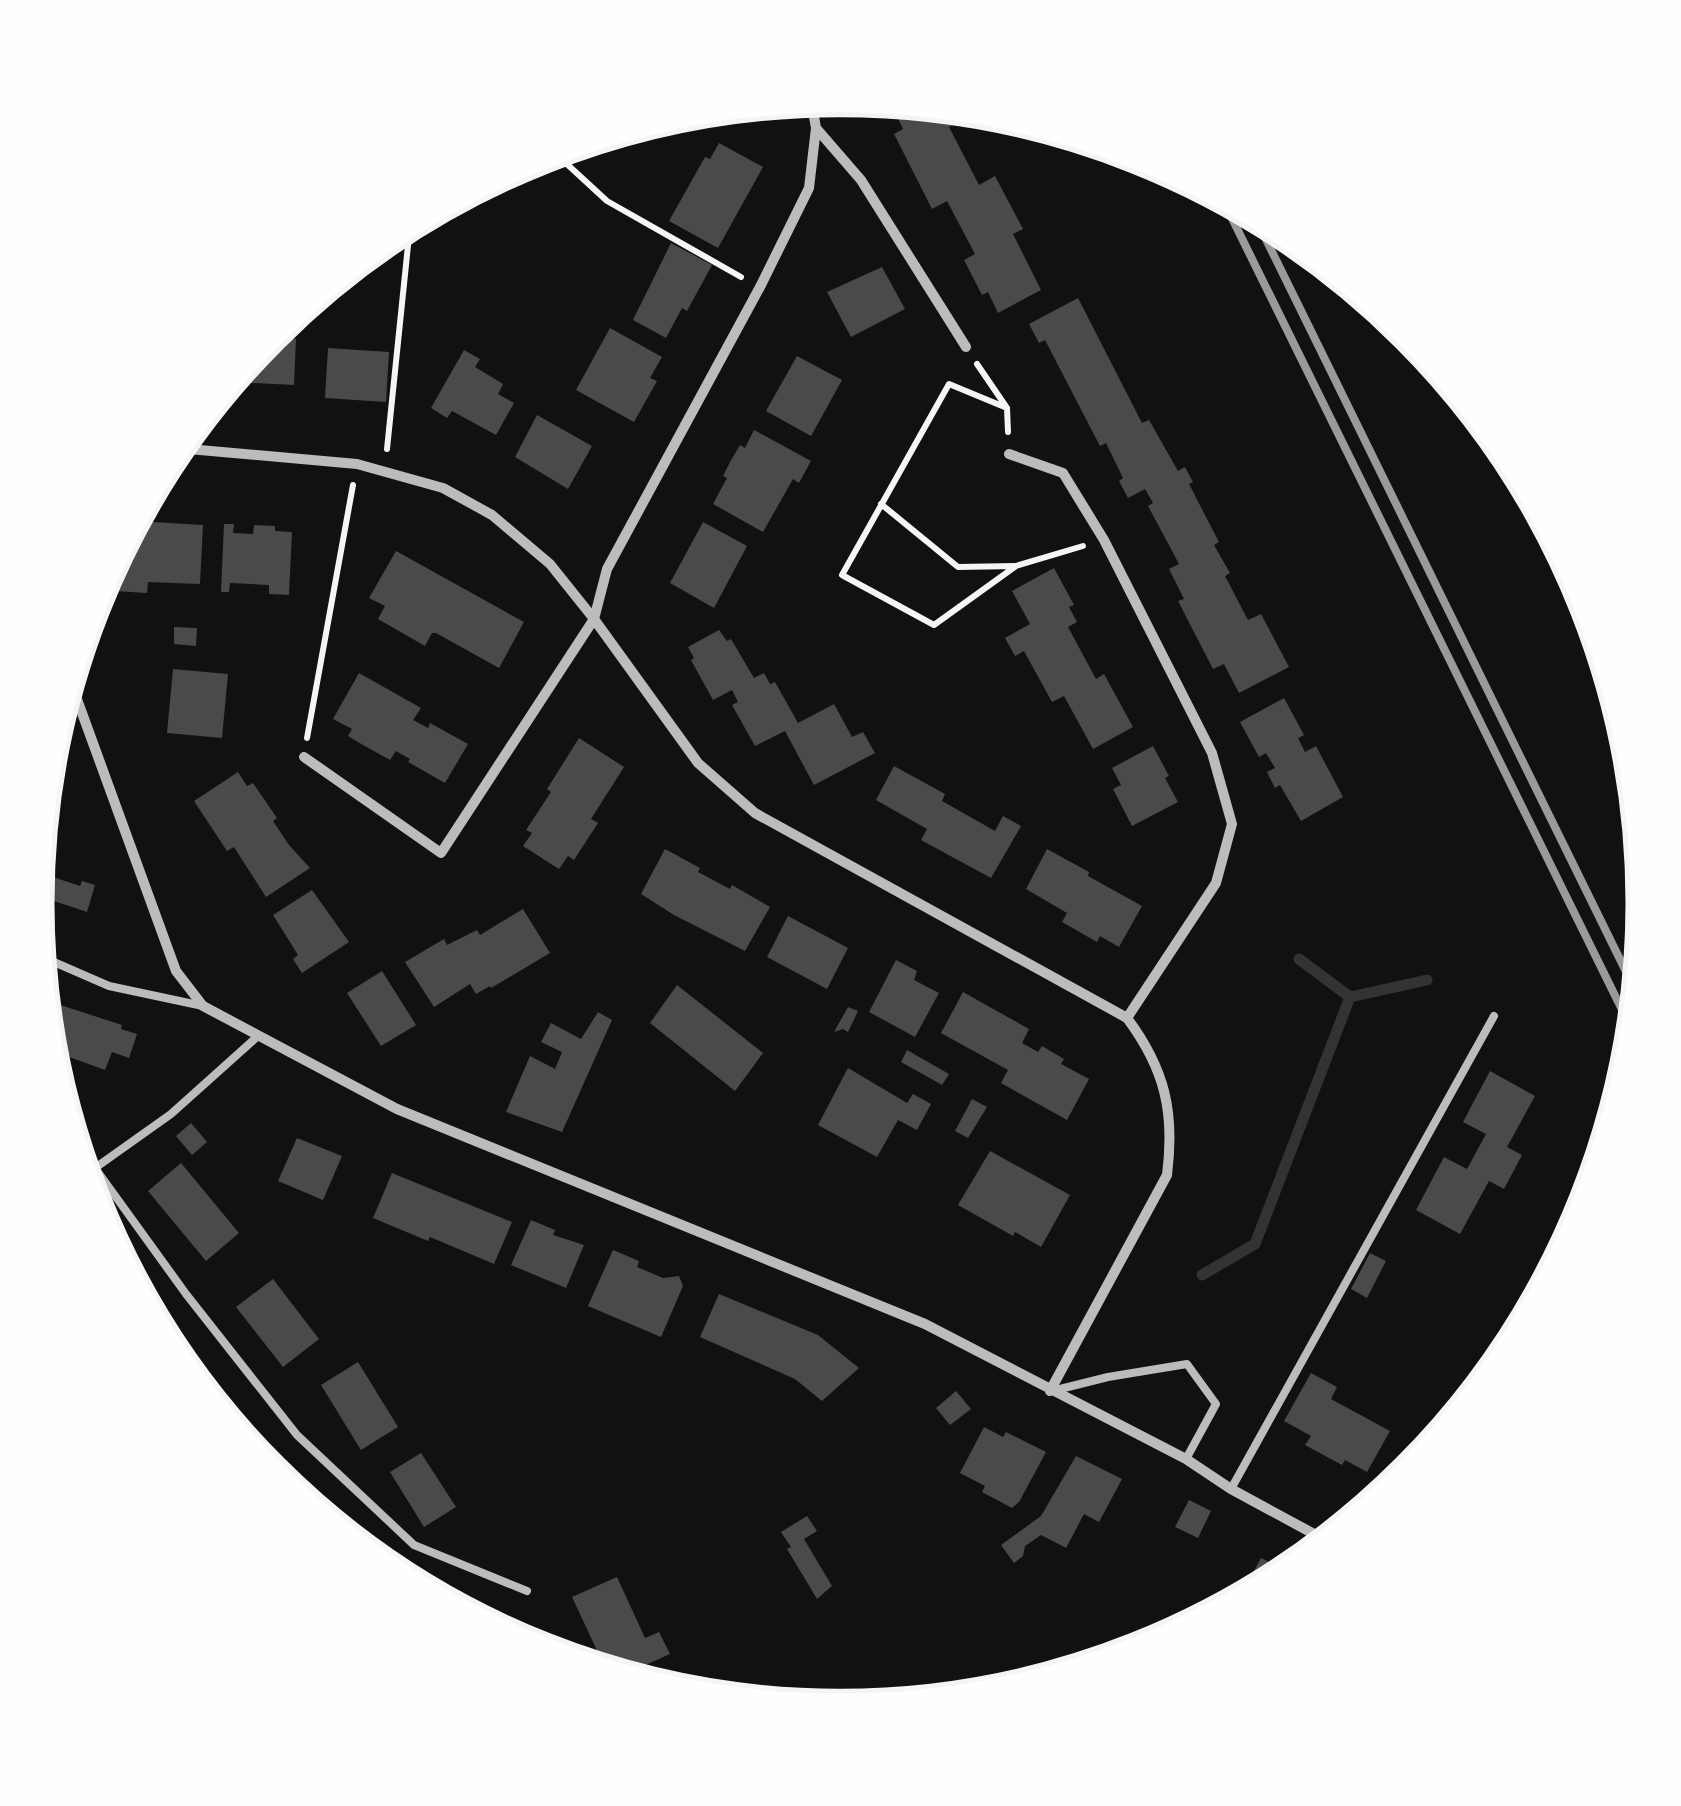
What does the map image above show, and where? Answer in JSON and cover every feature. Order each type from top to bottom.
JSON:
[{"type":"street","points":[[304,757],[441,853],[594,619],[608,569],[809,188],[814,116]]},
{"type":"street","points":[[816,128],[861,180],[966,347]]},
{"type":"street","points":[[196,450],[385,470],[443,488],[492,515],[550,564],[698,763],[756,814],[1127,1018],[1150,1048],[1164,1090],[1172,1135],[1167,1175],[1050,1392]]},
{"type":"street","points":[[1009,454],[1063,473],[1104,540],[1212,753],[1232,824],[1216,882],[1127,1018]]},
{"type":"street","points":[[78,703],[170,958],[202,1006],[397,1109],[925,1324],[1186,1459],[1230,1489],[1312,1534]]},
{"type":"lane","points":[[55,962],[109,986],[202,1006]]},
{"type":"lane","points":[[1230,1489],[1494,1016]]},
{"type":"lane","points":[[98,1166],[171,1114],[258,1036]]},
{"type":"lane","points":[[103,1180],[297,1435],[414,1545],[526,1591]]},
{"type":"lane","points":[[1050,1392],[1186,1364],[1216,1404],[1186,1459]]},
{"type":"path","points":[[569,164],[607,201],[760,287]]},
{"type":"path","points":[[385,470],[408,245]]},
{"type":"path","points":[[966,347],[1008,408],[1009,454]]},
{"type":"path","points":[[1008,408],[949,384],[842,574],[934,625],[1016,566]]},
{"type":"path","points":[[304,757],[357,464]]},
{"type":"path","points":[[882,504],[958,567],[1016,566],[1104,540]]},
{"type":"building","points":[[897,118],[956,124],[949,127],[979,185],[995,176],[1023,229],[1013,234],[1041,290],[998,313],[988,292],[982,295],[964,260],[975,254],[947,201],[932,209],[894,134],[903,129]]},
{"type":"building","points":[[719,143],[763,167],[718,248],[669,221],[705,157],[710,159]]},
{"type":"building","points":[[671,243],[712,265],[687,311],[682,308],[666,338],[633,320]]},
{"type":"building","points":[[882,267],[905,309],[851,337],[827,292]]},
{"type":"building","points":[[1078,298],[1142,423],[1149,420],[1178,471],[1185,467],[1193,482],[1189,484],[1230,573],[1225,576],[1248,620],[1261,614],[1289,667],[1239,693],[1224,664],[1213,669],[1178,601],[1184,599],[1169,569],[1179,564],[1148,506],[1153,503],[1145,489],[1128,498],[1106,443],[1100,446],[1045,340],[1039,343],[1029,324]]},
{"type":"building","points":[[610,328],[662,357],[650,378],[657,381],[634,422],[576,390]]},
{"type":"building","points":[[291,339],[296,339],[294,385],[248,383]]},
{"type":"building","points":[[328,348],[389,352],[386,402],[325,398]]},
{"type":"building","points":[[464,350],[480,359],[475,367],[503,384],[498,394],[514,403],[496,435],[452,411],[447,418],[431,408]]},
{"type":"building","points":[[797,356],[842,380],[811,436],[766,411]]},
{"type":"building","points":[[537,415],[592,446],[568,489],[515,457]]},
{"type":"building","points":[[754,430],[811,461],[799,483],[793,479],[763,532],[713,504],[727,478],[723,476],[730,462],[740,445],[745,448]]},
{"type":"building","points":[[151,522],[203,525],[200,584],[148,582],[147,593],[117,591]]},
{"type":"building","points":[[703,522],[747,546],[714,608],[670,583]]},
{"type":"building","points":[[224,524],[234,524],[233,533],[253,534],[254,525],[292,532],[289,595],[269,594],[269,585],[230,583],[229,592],[221,592]]},
{"type":"building","points":[[396,551],[524,622],[499,668],[436,633],[432,633],[425,646],[378,619],[385,606],[369,598]]},
{"type":"building","points":[[1054,568],[1074,605],[1069,607],[1077,622],[1068,627],[1096,679],[1104,674],[1133,727],[1093,749],[1064,696],[1052,702],[1024,651],[1015,656],[1005,638],[1030,624],[1012,591]]},
{"type":"building","points":[[174,627],[197,628],[196,646],[174,644]]},
{"type":"building","points":[[719,630],[727,641],[731,639],[754,678],[764,673],[770,684],[775,682],[798,723],[834,704],[852,737],[863,732],[875,753],[814,785],[785,731],[755,746],[732,705],[738,702],[732,690],[713,700],[691,660],[694,658],[688,647]]},
{"type":"building","points":[[173,669],[228,674],[222,738],[167,733]]},
{"type":"building","points":[[359,673],[421,708],[413,720],[428,728],[430,723],[468,744],[445,783],[396,751],[390,760],[363,745],[348,736],[352,729],[333,719]]},
{"type":"building","points":[[1284,698],[1304,735],[1298,738],[1305,752],[1316,746],[1343,797],[1301,821],[1280,785],[1275,788],[1267,772],[1275,768],[1266,753],[1259,757],[1240,722]]},
{"type":"building","points":[[579,738],[624,767],[591,819],[598,823],[574,860],[568,856],[559,869],[523,846],[532,833],[526,830],[551,792],[547,789]]},
{"type":"building","points":[[1153,746],[1178,802],[1132,826],[1113,789],[1121,785],[1112,768]]},
{"type":"building","points":[[894,766],[945,794],[942,801],[995,831],[1003,816],[1021,826],[991,878],[921,840],[927,829],[876,800]]},
{"type":"building","points":[[238,772],[247,786],[253,783],[277,818],[273,821],[289,845],[310,868],[266,897],[234,847],[227,851],[194,801]]},
{"type":"building","points":[[665,849],[700,868],[698,872],[730,889],[732,885],[770,907],[745,951],[641,894]]},
{"type":"building","points":[[1047,849],[1142,906],[1119,947],[1100,936],[1097,942],[1062,922],[1067,913],[1026,889]]},
{"type":"building","points":[[53,877],[80,886],[82,881],[95,885],[87,912],[52,900]]},
{"type":"building","points":[[312,890],[349,942],[302,973],[293,959],[298,955],[273,915]]},
{"type":"building","points":[[523,909],[550,953],[491,988],[476,994],[470,984],[434,1007],[405,962],[444,939],[447,945],[477,930],[480,935]]},
{"type":"building","points":[[788,916],[848,948],[827,989],[767,957]]},
{"type":"building","points":[[896,960],[917,971],[914,980],[939,993],[915,1037],[869,1012]]},
{"type":"building","points":[[382,971],[416,1025],[381,1046],[347,993]]},
{"type":"building","points":[[677,985],[763,1053],[735,1091],[650,1023]]},
{"type":"building","points":[[963,992],[1029,1029],[1022,1043],[1038,1052],[1042,1046],[1064,1059],[1061,1064],[1089,1079],[1067,1120],[1001,1083],[1008,1070],[941,1033]]},
{"type":"building","points":[[59,1004],[122,1025],[121,1029],[137,1034],[129,1058],[112,1052],[105,1070],[68,1057]]},
{"type":"building","points":[[848,1007],[858,1011],[848,1032],[834,1032]]},
{"type":"building","points":[[598,1012],[612,1020],[562,1132],[506,1112],[530,1056],[555,1069],[562,1052],[541,1042],[551,1023],[581,1039]]},
{"type":"building","points":[[907,1050],[949,1074],[942,1085],[901,1062]]},
{"type":"building","points":[[848,1068],[907,1103],[913,1094],[931,1104],[917,1130],[898,1120],[877,1157],[818,1125]]},
{"type":"building","points":[[1490,1071],[1535,1096],[1507,1147],[1522,1155],[1504,1189],[1489,1181],[1460,1234],[1416,1210],[1444,1157],[1467,1169],[1486,1134],[1463,1122]]},
{"type":"building","points":[[972,1099],[987,1107],[968,1138],[955,1131]]},
{"type":"building","points":[[191,1123],[207,1142],[192,1155],[176,1136]]},
{"type":"building","points":[[297,1138],[342,1156],[323,1200],[278,1181]]},
{"type":"building","points":[[990,1151],[1070,1195],[1041,1247],[958,1205]]},
{"type":"building","points":[[181,1163],[239,1233],[206,1261],[148,1191]]},
{"type":"building","points":[[392,1173],[512,1222],[494,1264],[373,1218]]},
{"type":"building","points":[[531,1220],[555,1230],[553,1235],[584,1245],[566,1288],[511,1265]]},
{"type":"building","points":[[613,1250],[639,1261],[637,1267],[663,1278],[679,1276],[683,1286],[661,1337],[588,1306]]},
{"type":"building","points":[[1370,1253],[1386,1261],[1367,1298],[1351,1289]]},
{"type":"building","points":[[273,1279],[319,1339],[283,1367],[236,1307]]},
{"type":"building","points":[[719,1294],[818,1335],[859,1368],[822,1401],[795,1379],[700,1337]]},
{"type":"building","points":[[358,1362],[398,1427],[361,1450],[321,1385]]},
{"type":"building","points":[[1311,1373],[1337,1387],[1331,1399],[1390,1431],[1367,1472],[1345,1460],[1342,1465],[1305,1445],[1311,1436],[1284,1421]]},
{"type":"building","points":[[956,1391],[971,1409],[950,1425],[936,1408]]},
{"type":"building","points":[[984,1427],[1003,1437],[1006,1432],[1046,1452],[1012,1508],[982,1492],[985,1486],[960,1473]]},
{"type":"building","points":[[421,1453],[456,1507],[424,1527],[390,1472]]},
{"type":"building","points":[[1076,1456],[1122,1479],[1099,1522],[1084,1514],[1066,1548],[1041,1535],[1025,1546],[1023,1556],[1014,1563],[1001,1545],[1041,1516]]},
{"type":"building","points":[[1189,1500],[1211,1511],[1198,1538],[1175,1527]]},
{"type":"building","points":[[807,1516],[817,1531],[804,1539],[832,1586],[817,1599],[781,1532]]},
{"type":"building","points":[[1261,1558],[1270,1563],[1253,1574]]},
{"type":"building","points":[[617,1577],[645,1638],[659,1632],[670,1654],[644,1666],[598,1652],[572,1597]]},
{"type":"waterway","points":[[1202,1275],[1255,1244],[1350,997],[1299,959]]},
{"type":"waterway","points":[[1350,997],[1427,980]]},
{"type":"railway","points":[[1233,220],[1622,1009]]},
{"type":"railway","points":[[1267,241],[1625,971]]}]
